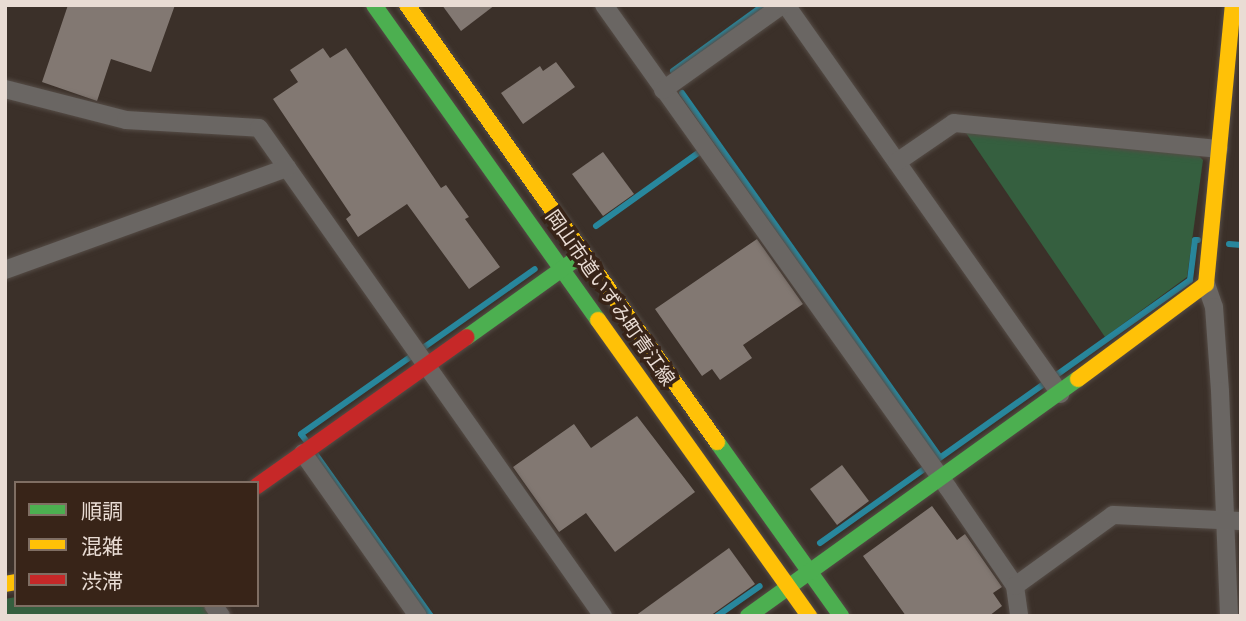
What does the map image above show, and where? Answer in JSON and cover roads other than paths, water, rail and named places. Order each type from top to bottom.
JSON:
[{"type":"street","name":"岡山市道いずみ町青江線","points":[[374,5],[564,268],[809,616]]},
{"type":"street","name":"岡山市道いずみ町青江線","points":[[407,5],[841,616]]},
{"type":"street","points":[[604,5],[935,468],[1015,586],[1019,616]]},
{"type":"street","points":[[663,90],[784,5],[1053,385]]},
{"type":"street","points":[[1229,616],[1233,521],[1214,312],[1206,284],[1233,5]]},
{"type":"street","points":[[5,89],[125,120],[259,128],[603,616]]},
{"type":"street","points":[[897,162],[954,123],[1219,149]]},
{"type":"street","points":[[5,270],[287,168]]},
{"type":"street","points":[[259,485],[308,450],[421,358],[583,254]]},
{"type":"street","points":[[748,616],[810,572],[935,468],[1053,385],[1196,296],[1206,284]]},
{"type":"street","points":[[308,450],[418,616]]},
{"type":"street","points":[[1015,586],[1113,515],[1233,521]]},
{"type":"waterway","points":[[673,71],[764,5]]},
{"type":"waterway","points":[[682,93],[940,457]]},
{"type":"waterway","points":[[596,226],[705,148]]},
{"type":"waterway","points":[[820,543],[1190,280],[1195,240],[1198,240]]},
{"type":"waterway","points":[[1229,244],[1241,245]]},
{"type":"waterway","points":[[308,443],[301,434],[535,269]]},
{"type":"waterway","points":[[314,452],[431,616]]},
{"type":"waterway","points":[[717,616],[760,586]]}]
